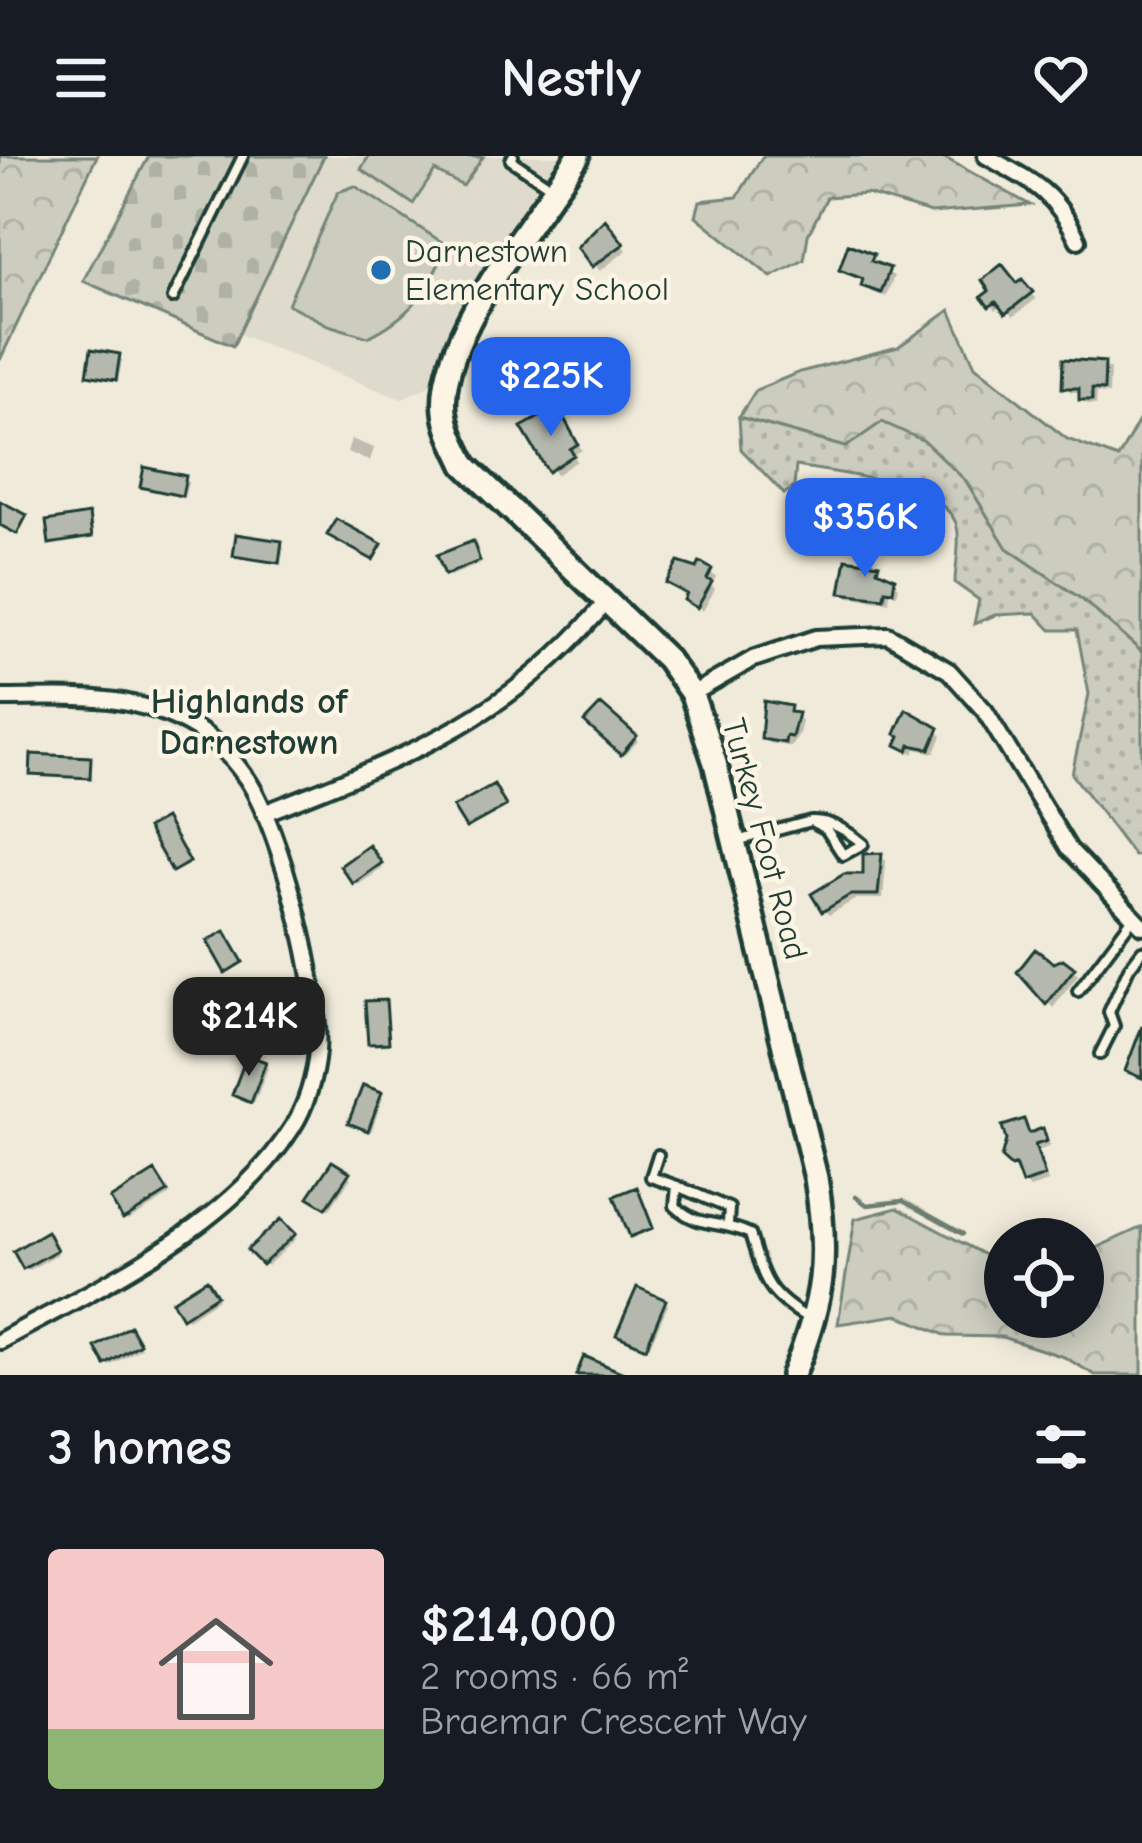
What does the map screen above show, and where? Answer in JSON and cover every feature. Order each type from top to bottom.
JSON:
[{"type":"street","name":"Turkey Foot Road","points":[[578,156],[458,339],[446,378],[444,407],[465,465],[668,659],[692,694],[734,842],[826,1235],[825,1265],[793,1375]]},
{"type":"street","points":[[986,156],[1045,189],[1064,211],[1078,240]]},
{"type":"street","points":[[264,813],[395,761],[468,724],[556,657],[607,601]]},
{"type":"street","points":[[692,694],[753,659],[816,638],[888,635],[950,670],[985,711],[1069,849],[1138,922]]},
{"type":"street","points":[[0,698],[99,698],[155,708],[198,729],[220,747],[247,779],[264,813],[293,902],[318,1016],[317,1054],[294,1126],[257,1174],[176,1240],[0,1342]]},
{"type":"lane","points":[[173,298],[243,156]]},
{"type":"lane","points":[[513,156],[511,160],[556,190]]},
{"type":"lane","points":[[734,842],[811,820],[821,820],[848,831],[863,844],[843,855],[826,829],[811,820]]},
{"type":"lane","points":[[1078,991],[1138,922]]},
{"type":"lane","points":[[1100,1054],[1114,1026],[1109,1012],[1129,968],[1142,952]]},
{"type":"lane","points":[[658,1155],[651,1177],[728,1208],[728,1223]]},
{"type":"lane","points":[[677,1186],[675,1206],[693,1222],[728,1223],[750,1234],[761,1270],[779,1301],[812,1320]]},
{"type":"shaded area","name":"Darnestown Elementary School","points":[[324,156],[570,156],[453,327],[439,381],[401,399],[239,334]]},
{"type":"green space","points":[[0,156],[97,156],[0,360]]},
{"type":"green space","points":[[149,156],[324,156],[233,346],[83,281]]},
{"type":"green space","points":[[369,156],[483,157],[463,186],[435,171],[413,204],[361,169]]},
{"type":"green space","points":[[763,156],[945,158],[1030,205],[931,213],[867,194],[827,197],[808,235],[804,260],[771,277],[696,216],[700,201],[737,197]]},
{"type":"green space","points":[[355,186],[448,246],[417,300],[368,337],[328,325],[288,304],[338,192]]},
{"type":"green space","points":[[950,310],[975,366],[1067,439],[1118,458],[1142,415],[1142,652],[1083,600],[1007,548],[966,481],[924,441],[882,422],[846,447],[739,417],[756,390],[800,372],[898,347]]},
{"type":"green space","points":[[739,417],[845,447],[882,421],[924,440],[966,481],[1007,548],[1083,600],[1142,652],[1142,854],[1134,856],[1072,774],[1089,694],[1077,630],[1051,630],[1035,613],[995,615],[974,624],[979,600],[955,583],[958,533],[949,512],[933,499],[887,482],[796,466],[794,487],[784,494],[741,449]]},
{"type":"green space","points":[[897,1208],[984,1255],[984,1337],[947,1336],[898,1315],[838,1324],[855,1219]]},
{"type":"green space","points":[[1142,1227],[1142,1375],[1095,1375],[1064,1357],[1005,1338],[1104,1338],[1104,1244]]},
{"type":"building","points":[[605,219],[624,244],[592,267],[577,247]]},
{"type":"building","points":[[848,244],[874,254],[871,261],[890,268],[881,293],[861,286],[863,279],[839,270]]},
{"type":"building","points":[[1002,264],[1017,283],[1022,279],[1033,292],[1005,314],[996,302],[989,307],[981,297],[989,291],[982,280]]},
{"type":"building","points":[[91,349],[120,354],[116,380],[87,375]]},
{"type":"building","points":[[1063,359],[1105,362],[1104,390],[1092,389],[1092,400],[1079,400],[1079,388],[1062,388]]},
{"type":"building","points":[[558,407],[578,444],[570,449],[574,455],[548,472],[521,427]]},
{"type":"building","points":[[144,467],[186,476],[182,496],[140,487]]},
{"type":"building","points":[[0,501],[27,515],[17,534],[0,525]]},
{"type":"building","points":[[89,514],[92,537],[49,544],[46,521]]},
{"type":"building","points":[[336,519],[382,544],[373,560],[327,535]]},
{"type":"building","points":[[236,534],[282,541],[279,563],[233,556]]},
{"type":"building","points":[[473,541],[480,561],[445,575],[437,555]]},
{"type":"building","points":[[846,559],[879,564],[877,570],[895,578],[893,591],[885,590],[884,598],[840,593]]},
{"type":"building","points":[[678,562],[697,568],[700,562],[712,569],[707,579],[712,582],[697,608],[684,600],[687,594],[666,583]]},
{"type":"building","points":[[764,701],[791,706],[790,712],[798,713],[792,737],[786,736],[785,743],[761,739]]},
{"type":"building","points":[[601,704],[637,736],[621,755],[584,722]]},
{"type":"building","points":[[906,709],[939,728],[930,749],[910,745],[908,751],[896,745],[900,736],[895,734]]},
{"type":"building","points":[[31,754],[91,757],[90,778],[30,775]]},
{"type":"building","points":[[494,784],[506,806],[466,828],[453,807]]},
{"type":"building","points":[[165,818],[190,862],[172,872],[147,828]]},
{"type":"building","points":[[369,845],[382,863],[353,884],[340,866]]},
{"type":"building","points":[[882,853],[878,895],[850,895],[822,912],[811,894],[844,874],[863,874],[863,854]]},
{"type":"building","points":[[225,931],[243,962],[225,973],[207,941]]},
{"type":"building","points":[[1035,949],[1054,963],[1063,959],[1075,968],[1046,1005],[1017,972]]},
{"type":"building","points":[[386,1000],[389,1043],[368,1044],[365,1001]]},
{"type":"building","points":[[1142,1026],[1142,1078],[1125,1071]]},
{"type":"building","points":[[247,1055],[266,1062],[251,1103],[232,1095]]},
{"type":"building","points":[[363,1085],[382,1092],[368,1131],[348,1123]]},
{"type":"building","points":[[1024,1119],[1029,1133],[1043,1128],[1047,1141],[1035,1145],[1045,1176],[1022,1184],[1015,1165],[1001,1158],[1006,1140],[1002,1126]]},
{"type":"building","points":[[332,1161],[350,1172],[326,1208],[308,1197]]},
{"type":"building","points":[[155,1171],[168,1192],[123,1220],[110,1199]]},
{"type":"building","points":[[637,1187],[653,1228],[630,1237],[614,1196]]},
{"type":"building","points":[[281,1219],[296,1234],[262,1265],[247,1250]]},
{"type":"building","points":[[47,1231],[57,1250],[23,1269],[13,1251]]},
{"type":"building","points":[[207,1279],[217,1295],[182,1318],[172,1301]]},
{"type":"building","points":[[637,1287],[666,1300],[646,1348],[616,1335]]},
{"type":"building","points":[[130,1326],[140,1344],[105,1365],[95,1347]]},
{"type":"building","points":[[584,1356],[628,1375],[576,1375]]},
{"type":"waterway","points":[[856,1197],[867,1205],[903,1201],[963,1234]]},
{"type":"place","name":"Darnestown Elementary School","points":[[381,270]]},
{"type":"district","name":"Highlands of Darnestown","points":[[249,722]]}]
